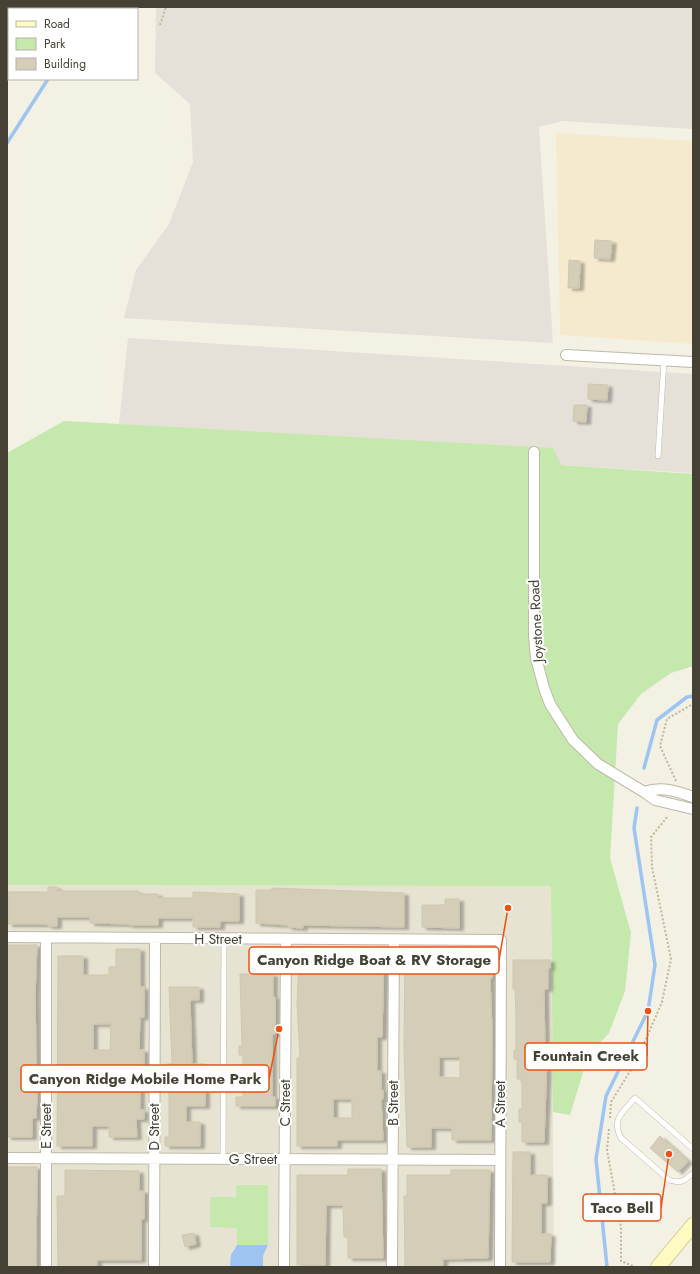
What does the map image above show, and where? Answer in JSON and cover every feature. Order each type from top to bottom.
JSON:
[{"type":"main road","points":[[658,1267],[693,1225]]},
{"type":"street","points":[[566,355],[693,362]]},
{"type":"street","name":"Joystone Road","points":[[534,452],[534,635],[536,658],[550,704],[573,740],[598,764],[655,800],[693,809]]},
{"type":"street","points":[[644,792],[656,788],[672,790],[693,797]]},
{"type":"street","name":"H Street","points":[[7,937],[501,940]]},
{"type":"street","name":"E Street","points":[[46,938],[46,1267]]},
{"type":"street","name":"D Street","points":[[154,1267],[155,939]]},
{"type":"street","name":"C Street","points":[[284,1267],[286,939]]},
{"type":"street","name":"B Street","points":[[392,1267],[394,940]]},
{"type":"street","name":"A Street","points":[[500,1267],[501,940]]},
{"type":"street","name":"G Street","points":[[7,1158],[500,1160]]},
{"type":"lane","points":[[658,456],[664,360]]},
{"type":"lane","points":[[223,1158],[224,939]]},
{"type":"lane","points":[[693,1149],[635,1098],[617,1120],[617,1129],[622,1138],[669,1180],[677,1183],[684,1182],[693,1173]]},
{"type":"path","points":[[160,25],[166,7]]},
{"type":"path","points":[[677,784],[660,746],[667,719],[693,704]]},
{"type":"path","points":[[635,1267],[621,1261],[621,1227],[607,1150],[611,1102],[637,1060],[662,1002],[671,959],[652,867],[651,837],[668,816]]},
{"type":"shaded area","points":[[156,7],[693,7],[693,129],[562,121],[539,127],[553,343],[124,318],[136,270],[169,224],[193,162],[190,104],[155,73]]},
{"type":"shaded area","points":[[556,133],[693,141],[693,344],[560,335]]},
{"type":"shaded area","points":[[128,338],[693,374],[693,473],[561,465],[119,424]]},
{"type":"shaded area","points":[[7,885],[551,886],[554,1267],[7,1267]]},
{"type":"green space","points":[[64,421],[553,448],[561,465],[693,474],[693,666],[671,673],[641,694],[618,724],[610,858],[631,933],[625,991],[609,1033],[588,1056],[570,1115],[553,1112],[551,886],[7,885],[7,453]]},
{"type":"green space","points":[[237,1185],[268,1185],[268,1245],[237,1245],[237,1228],[210,1227],[210,1197],[236,1197]]},
{"type":"water","points":[[237,1245],[268,1245],[263,1256],[263,1267],[230,1267],[231,1255]]},
{"type":"building","points":[[595,240],[612,241],[610,259],[594,258]]},
{"type":"building","points":[[569,260],[580,261],[579,288],[568,288]]},
{"type":"building","points":[[588,384],[608,385],[607,400],[588,399]]},
{"type":"building","points":[[574,405],[587,405],[586,422],[573,421]]},
{"type":"building","points":[[48,887],[57,887],[57,891],[138,891],[138,894],[158,894],[158,898],[193,898],[193,892],[239,894],[239,921],[220,921],[220,927],[193,927],[193,918],[158,918],[158,925],[129,925],[90,923],[90,917],[57,917],[57,926],[48,926],[48,924],[8,924],[8,892],[48,892]]},
{"type":"building","points":[[272,888],[404,893],[404,927],[303,925],[303,928],[288,927],[288,925],[256,923],[256,890],[272,890]]},
{"type":"building","points":[[445,899],[459,899],[459,928],[422,927],[422,905],[445,905]]},
{"type":"building","points":[[7,945],[37,945],[35,997],[37,1097],[36,1118],[32,1118],[32,1137],[7,1137]]},
{"type":"building","points":[[116,949],[140,949],[140,987],[144,987],[144,1017],[140,1017],[139,1050],[144,1050],[144,1076],[140,1076],[140,1110],[144,1110],[144,1119],[136,1119],[137,1137],[109,1137],[109,1126],[92,1126],[92,1146],[57,1146],[58,956],[83,956],[83,975],[109,975],[109,967],[116,967]],"holes":[[[93,1024],[111,1024],[110,1050],[93,1050]],[[92,1065],[110,1065],[110,1089],[92,1089]]]},
{"type":"building","points":[[345,949],[384,949],[382,1037],[377,1037],[377,1071],[381,1071],[381,1090],[383,1090],[383,1099],[381,1099],[383,1140],[337,1140],[337,1146],[297,1146],[297,1058],[300,1058],[297,1004],[299,957],[345,957]],"holes":[[[333,1099],[352,1099],[352,1118],[333,1118]]]},
{"type":"building","points":[[453,950],[492,950],[492,978],[490,978],[492,1029],[491,1140],[452,1140],[452,1128],[431,1128],[431,1147],[407,1147],[404,1047],[405,956],[453,956]],"holes":[[[439,1057],[460,1057],[460,1078],[439,1077]]]},
{"type":"building","points":[[513,960],[550,960],[550,968],[548,968],[548,989],[544,989],[545,1050],[551,1050],[551,1059],[547,1059],[544,1142],[522,1142],[522,1122],[519,1122],[519,1109],[522,1109],[522,1079],[517,1079],[517,1059],[514,1059],[514,1050],[516,1050],[516,1016],[515,989],[513,989]]},
{"type":"building","points":[[240,974],[273,974],[273,997],[275,997],[275,1034],[272,1034],[272,1097],[275,1097],[275,1106],[236,1106],[236,1097],[243,1097],[243,1055],[239,1055],[239,1046],[242,1046]]},
{"type":"building","points":[[169,987],[199,987],[199,1000],[190,1000],[192,1064],[205,1064],[205,1073],[166,1073],[166,1064],[172,1064]]},
{"type":"building","points":[[169,1090],[205,1090],[205,1106],[186,1106],[186,1122],[200,1122],[200,1146],[165,1146],[165,1137],[169,1137]]},
{"type":"building","points":[[660,1136],[688,1161],[678,1172],[650,1148]]},
{"type":"building","points":[[513,1152],[530,1152],[530,1175],[547,1175],[547,1203],[541,1203],[541,1234],[551,1234],[550,1262],[512,1262]]},
{"type":"building","points":[[7,1167],[37,1167],[36,1267],[7,1267]]},
{"type":"building","points":[[348,1169],[381,1169],[383,1258],[348,1258],[348,1237],[344,1237],[343,1205],[326,1205],[325,1265],[297,1265],[297,1175],[348,1175]]},
{"type":"building","points":[[65,1170],[139,1171],[139,1191],[144,1191],[144,1219],[141,1219],[141,1260],[97,1260],[97,1267],[58,1267],[57,1196],[65,1196]]},
{"type":"building","points":[[451,1170],[490,1170],[488,1258],[443,1259],[443,1267],[405,1267],[404,1196],[407,1196],[407,1175],[451,1175]]},
{"type":"building","points":[[194,1233],[196,1244],[185,1247],[182,1235]]},
{"type":"waterway","points":[[7,143],[47,80]]},
{"type":"waterway","points":[[644,768],[657,720],[687,697],[693,696]]},
{"type":"waterway","points":[[607,1267],[596,1159],[606,1096],[648,1011],[655,965],[634,828],[637,808]]},
{"type":"place","name":"Canyon Ridge Boat & RV Storage","points":[[508,908]]},
{"type":"place","name":"Fountain Creek","points":[[648,1011]]},
{"type":"place","name":"Canyon Ridge Mobile Home Park","points":[[279,1029]]},
{"type":"place","name":"Taco Bell","points":[[669,1154]]}]
